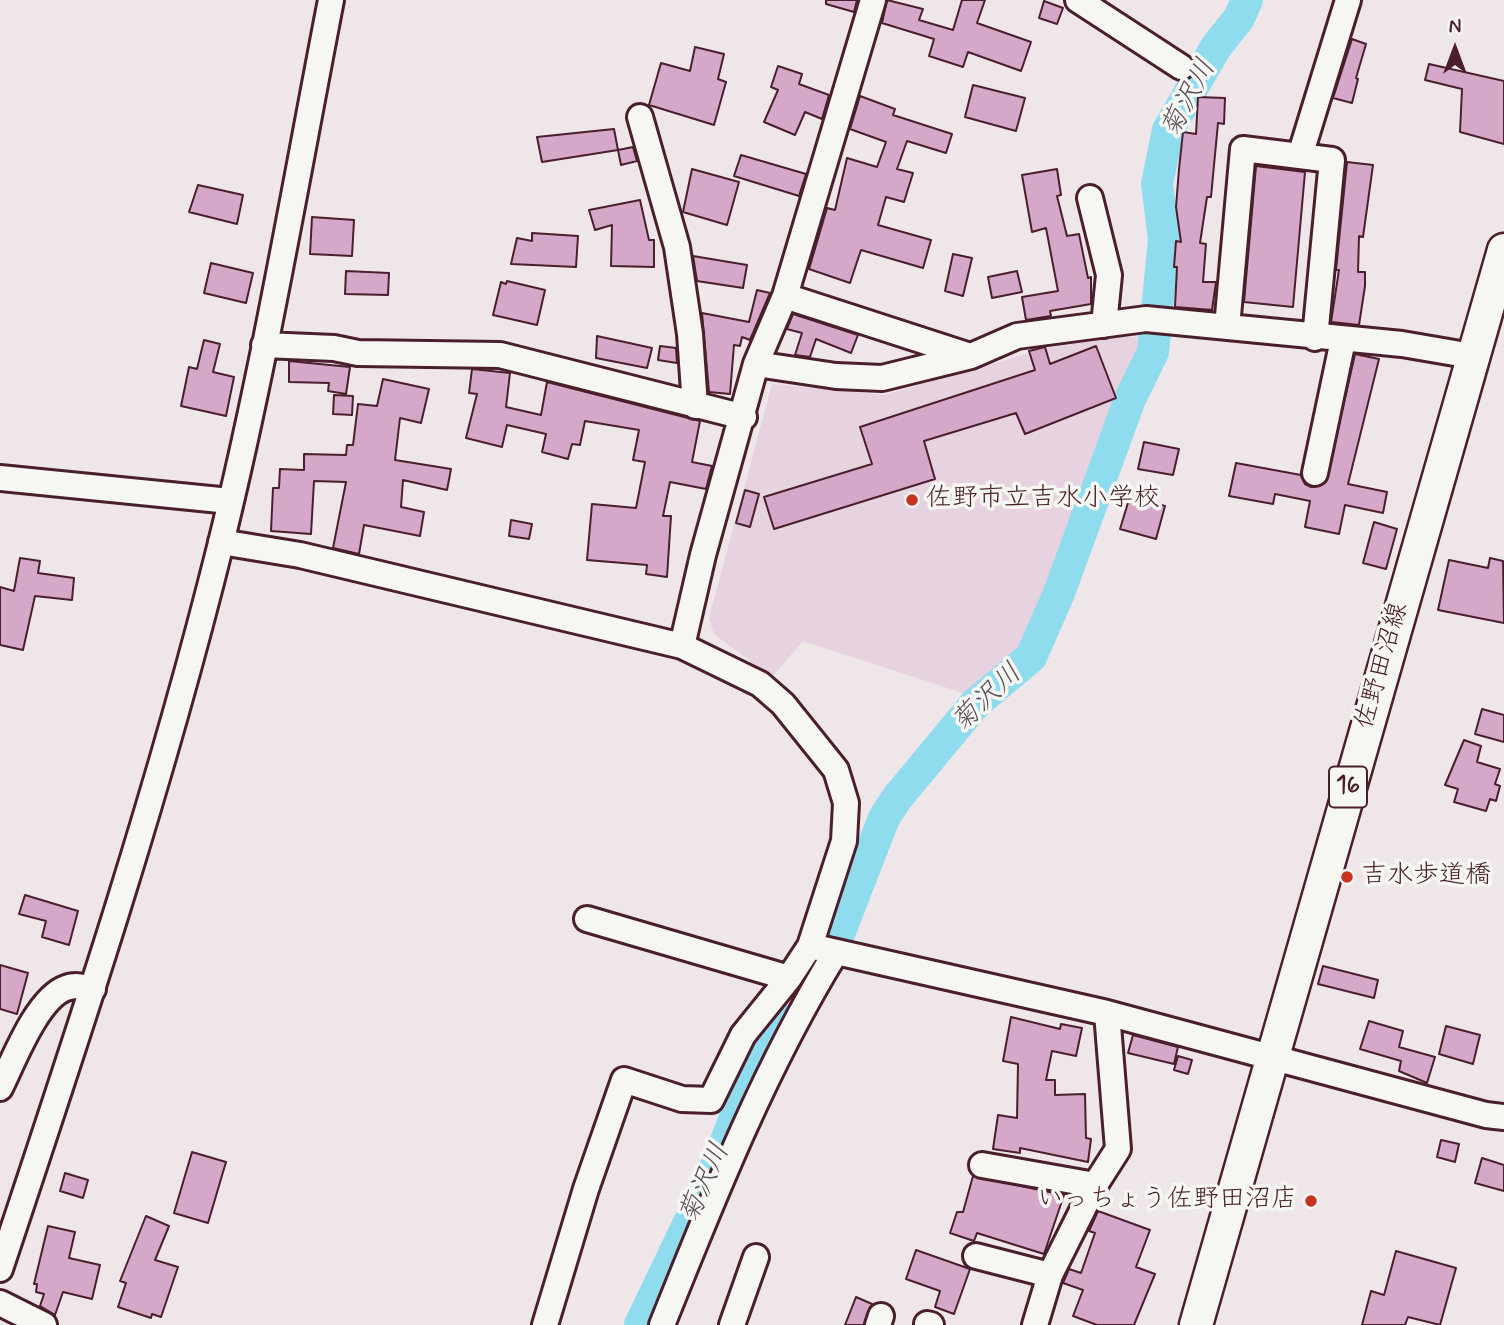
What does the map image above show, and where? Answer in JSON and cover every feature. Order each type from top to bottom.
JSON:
[{"type":"main road","name":"佐野田沼線","points":[[1196,1325],[1270,1059],[1504,250]]},
{"type":"street","points":[[0,1269],[121,902],[221,542],[264,345],[331,0]]},
{"type":"street","points":[[682,646],[703,555],[744,417],[756,365],[785,296],[873,0]]},
{"type":"street","points":[[1078,0],[1181,67]]},
{"type":"street","points":[[1300,156],[1348,0]]},
{"type":"street","points":[[640,117],[677,247],[690,334],[695,406]]},
{"type":"street","points":[[1227,327],[1242,149],[1300,156],[1332,160],[1315,338]]},
{"type":"street","points":[[1090,198],[1109,275],[1104,325]]},
{"type":"street","points":[[785,296],[971,356]]},
{"type":"street","points":[[756,365],[836,376],[882,378],[971,356],[1017,336],[1146,319],[1315,338],[1402,344],[1472,356]]},
{"type":"street","points":[[1315,473],[1343,340]]},
{"type":"street","points":[[264,345],[358,353],[500,355],[744,417]]},
{"type":"street","points":[[0,478],[230,501]]},
{"type":"street","points":[[221,542],[300,555],[682,646],[760,684],[783,704],[836,770],[846,803],[844,841],[810,946],[789,978],[743,1035],[711,1100],[682,1099],[624,1080],[586,1189],[545,1325]]},
{"type":"street","points":[[587,919],[789,978]]},
{"type":"street","points":[[810,946],[1107,1013],[1270,1059],[1486,1115],[1504,1117]]},
{"type":"street","points":[[662,1325],[698,1235],[785,1041],[836,952]]},
{"type":"street","points":[[0,1088],[38,1015],[53,996],[75,985],[93,989]]},
{"type":"street","points":[[1035,1325],[1051,1275],[1095,1185],[1118,1149],[1107,1013]]},
{"type":"street","points":[[982,1165],[1095,1185]]},
{"type":"street","points":[[976,1256],[1051,1275]]},
{"type":"street","points":[[732,1325],[756,1257]]},
{"type":"street","points":[[0,1303],[44,1325]]},
{"type":"shaded area","name":"佐野市立吉水小学校","points":[[1102,336],[1147,337],[1044,605],[1016,650],[969,695],[803,641],[772,677],[714,634],[709,618],[772,384],[884,395],[1061,344]]},
{"type":"building","points":[[826,0],[857,0],[854,12],[826,4]]},
{"type":"building","points":[[887,0],[923,9],[919,20],[953,30],[962,0],[985,0],[977,23],[1031,42],[1021,71],[968,52],[963,67],[929,56],[934,39],[882,23]]},
{"type":"building","points":[[1044,1],[1063,8],[1057,24],[1039,18]]},
{"type":"building","points":[[1352,39],[1366,44],[1352,103],[1333,98]]},
{"type":"building","points":[[695,47],[724,54],[718,79],[726,82],[714,125],[649,105],[661,63],[690,71]]},
{"type":"building","points":[[1429,64],[1504,81],[1504,144],[1460,132],[1462,89],[1425,80]]},
{"type":"building","points":[[778,66],[802,74],[799,84],[829,95],[822,119],[805,112],[795,135],[764,122],[778,90],[771,87]]},
{"type":"building","points":[[973,85],[1025,98],[1016,131],[965,117]]},
{"type":"building","points":[[860,96],[895,109],[893,115],[952,134],[946,153],[907,141],[897,169],[913,173],[904,202],[886,197],[878,225],[931,240],[923,268],[861,250],[850,283],[809,269],[827,208],[835,210],[847,158],[877,167],[886,142],[850,129]]},
{"type":"building","points":[[1198,97],[1225,98],[1224,124],[1218,123],[1211,197],[1207,197],[1200,243],[1206,244],[1203,282],[1216,282],[1212,310],[1175,307],[1176,241],[1181,242],[1176,207],[1183,132],[1196,134]]},
{"type":"building","points":[[614,129],[618,150],[542,162],[537,137]]},
{"type":"building","points":[[633,147],[637,161],[621,165],[618,150]]},
{"type":"building","points":[[741,155],[806,174],[799,196],[734,176]]},
{"type":"building","points":[[1347,162],[1373,165],[1363,237],[1359,236],[1358,272],[1365,272],[1365,286],[1359,325],[1331,322],[1339,270],[1336,270]]},
{"type":"building","points":[[1256,166],[1305,172],[1293,307],[1244,302]]},
{"type":"building","points":[[692,169],[739,182],[727,225],[683,212]]},
{"type":"building","points":[[1057,169],[1061,195],[1057,196],[1067,236],[1079,234],[1088,278],[1091,277],[1091,304],[1050,311],[1051,316],[1026,320],[1022,297],[1058,291],[1046,228],[1032,232],[1022,175]]},
{"type":"building","points":[[198,185],[243,195],[237,224],[189,212]]},
{"type":"building","points":[[640,200],[649,240],[654,240],[654,267],[611,266],[612,225],[595,230],[589,210]]},
{"type":"building","points":[[312,217],[354,220],[352,256],[310,254]]},
{"type":"building","points":[[532,233],[578,236],[576,267],[511,264],[517,238],[532,241]]},
{"type":"building","points":[[953,254],[972,258],[963,296],[945,291]]},
{"type":"building","points":[[693,256],[747,265],[743,288],[697,281]]},
{"type":"building","points":[[211,263],[253,273],[246,303],[204,293]]},
{"type":"building","points":[[346,271],[389,273],[388,295],[345,294]]},
{"type":"building","points":[[1017,271],[1022,292],[992,298],[988,277]]},
{"type":"building","points":[[507,281],[545,290],[537,325],[493,315],[501,282],[506,284]]},
{"type":"building","points":[[757,290],[770,293],[750,340],[742,337],[740,346],[734,345],[730,394],[709,392],[702,313],[749,322]]},
{"type":"building","points":[[793,314],[858,335],[851,353],[816,339],[810,357],[795,355],[802,333],[787,329]]},
{"type":"building","points":[[597,336],[652,348],[647,368],[596,358]]},
{"type":"building","points":[[204,340],[220,344],[213,372],[234,377],[226,416],[181,406],[189,367],[197,369]]},
{"type":"building","points":[[660,346],[676,348],[677,363],[658,360]]},
{"type":"building","points":[[1096,346],[1116,398],[1025,434],[1016,413],[924,441],[935,479],[774,529],[764,497],[872,464],[860,427],[1035,370],[1029,351],[1045,347],[1050,364]]},
{"type":"building","points":[[1355,354],[1379,359],[1348,484],[1387,492],[1383,513],[1345,505],[1339,534],[1305,527],[1310,501],[1275,494],[1273,504],[1229,496],[1236,463],[1301,475],[1305,484],[1311,487],[1326,482]]},
{"type":"building","points":[[289,361],[350,367],[346,394],[328,391],[329,383],[289,382]]},
{"type":"building","points":[[472,369],[510,373],[506,407],[541,415],[547,382],[700,421],[692,462],[712,466],[706,489],[670,482],[663,516],[671,516],[667,577],[646,574],[647,565],[587,560],[592,504],[636,508],[645,462],[633,460],[639,430],[585,421],[580,445],[572,444],[568,459],[542,452],[546,434],[507,425],[502,447],[466,438],[477,394],[469,393]]},
{"type":"building","points":[[383,379],[429,389],[421,423],[400,418],[395,460],[451,469],[447,490],[403,480],[401,507],[424,512],[420,536],[364,525],[359,554],[333,548],[346,482],[314,481],[311,534],[271,531],[273,488],[279,488],[280,469],[304,470],[304,454],[346,455],[347,445],[353,445],[358,404],[377,406]]},
{"type":"building","points":[[334,395],[353,396],[352,415],[333,414]]},
{"type":"building","points":[[1144,442],[1179,449],[1173,475],[1138,469]]},
{"type":"building","points":[[745,490],[759,494],[750,527],[736,523]]},
{"type":"building","points":[[1130,496],[1165,506],[1156,539],[1120,529]]},
{"type":"building","points":[[511,520],[532,524],[529,539],[509,536]]},
{"type":"building","points":[[1374,522],[1397,529],[1386,569],[1363,563]]},
{"type":"building","points":[[20,558],[40,561],[38,573],[74,578],[72,600],[35,596],[23,650],[0,645],[0,587],[14,591]]},
{"type":"building","points":[[1490,558],[1503,561],[1504,623],[1438,610],[1449,560],[1488,568]]},
{"type":"building","points":[[1482,709],[1504,715],[1504,742],[1475,734]]},
{"type":"building","points":[[1464,740],[1481,746],[1477,762],[1500,769],[1495,784],[1500,786],[1496,801],[1490,799],[1486,811],[1454,802],[1458,789],[1445,785]]},
{"type":"building","points":[[25,895],[78,911],[69,945],[42,937],[46,921],[19,914]]},
{"type":"building","points":[[0,965],[28,973],[17,1014],[0,1009]]},
{"type":"building","points":[[1323,966],[1378,980],[1374,998],[1318,984]]},
{"type":"building","points":[[1011,1017],[1060,1029],[1061,1024],[1082,1028],[1076,1056],[1052,1051],[1046,1080],[1055,1080],[1055,1095],[1085,1094],[1086,1138],[1091,1139],[1088,1162],[1020,1148],[1020,1153],[993,1149],[998,1115],[1017,1118],[1018,1064],[1003,1061]]},
{"type":"building","points":[[1369,1021],[1403,1031],[1399,1047],[1435,1057],[1427,1083],[1399,1071],[1401,1061],[1360,1049]]},
{"type":"building","points":[[1446,1026],[1480,1035],[1473,1064],[1439,1054]]},
{"type":"building","points":[[1133,1035],[1178,1047],[1174,1064],[1128,1053]]},
{"type":"building","points":[[1178,1056],[1192,1060],[1188,1074],[1174,1070]]},
{"type":"building","points":[[1441,1140],[1459,1144],[1455,1162],[1437,1157]]},
{"type":"building","points":[[192,1152],[226,1162],[208,1223],[174,1213]]},
{"type":"building","points":[[1482,1158],[1504,1165],[1504,1191],[1475,1183]]},
{"type":"building","points":[[65,1173],[88,1180],[83,1198],[60,1191]]},
{"type":"building","points":[[973,1176],[1064,1195],[1044,1254],[977,1233],[974,1241],[950,1233],[957,1212],[963,1212]]},
{"type":"building","points":[[1098,1211],[1150,1230],[1136,1267],[1155,1274],[1134,1325],[1097,1325],[1073,1316],[1083,1290],[1063,1283],[1069,1269],[1081,1273],[1095,1233],[1089,1231]]},
{"type":"building","points":[[146,1216],[169,1226],[155,1260],[178,1267],[161,1317],[152,1314],[151,1318],[118,1307],[126,1283],[120,1281]]},
{"type":"building","points":[[48,1226],[75,1232],[69,1258],[100,1265],[92,1299],[63,1292],[55,1315],[40,1306],[44,1294],[36,1292],[37,1284],[34,1284]]},
{"type":"building","points":[[916,1250],[970,1269],[954,1314],[935,1307],[940,1291],[906,1279]]},
{"type":"building","points":[[1396,1251],[1456,1268],[1440,1325],[1408,1317],[1405,1325],[1362,1325],[1371,1291],[1384,1295]]},
{"type":"building","points":[[856,1297],[872,1304],[864,1325],[845,1325]]},
{"type":"waterway","name":"菊沢川","points":[[812,974],[834,947],[884,818],[897,798],[975,704],[1031,657],[1059,593],[1130,399],[1153,352],[1164,239],[1157,184],[1168,130],[1216,47],[1239,18],[1247,0]]},
{"type":"waterway","name":"菊沢川","points":[[640,1325],[717,1164],[741,1102],[784,1021]]},
{"type":"place","name":"佐野市立吉水小学校","points":[[912,500]]},
{"type":"place","name":"吉水歩道橋","points":[[1347,877]]},
{"type":"place","name":"いっちょう佐野田沼店","points":[[1311,1201]]}]
